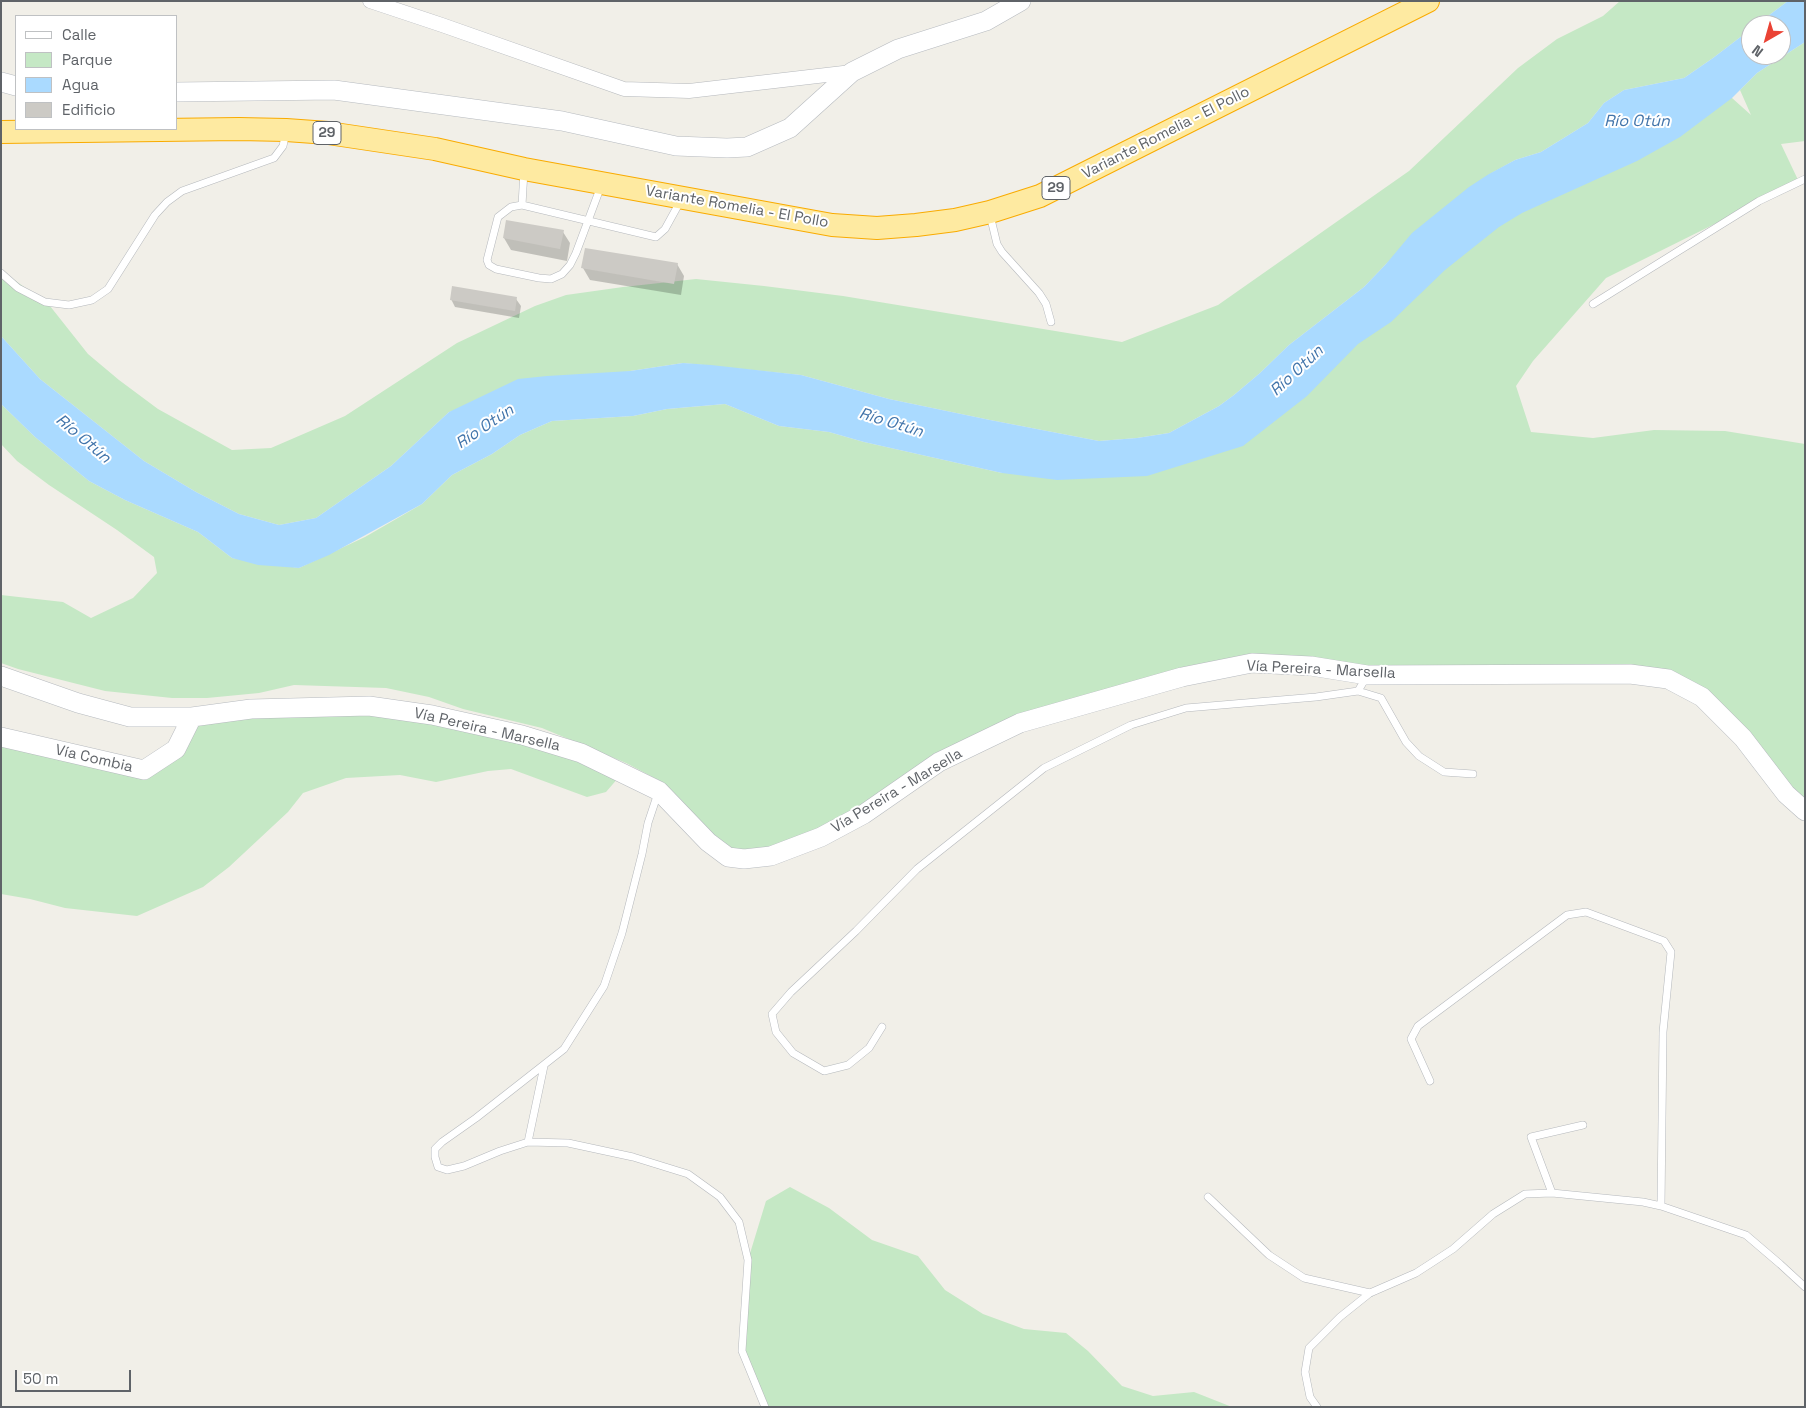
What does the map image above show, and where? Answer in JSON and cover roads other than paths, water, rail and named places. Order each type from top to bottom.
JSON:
[{"type":"highway","name":"Variante Romelia - El Pollo","points":[[1,132],[286,130],[328,133],[435,149],[524,168],[832,225],[877,228],[956,220],[990,212],[1040,196],[1428,1]]},
{"type":"main road","points":[[178,92],[334,90],[562,121],[676,146],[747,147],[790,128],[852,72],[898,49],[986,21],[1021,1]]},
{"type":"main road","points":[[1,82],[15,86]]},
{"type":"main road","name":"Vía Pereira - Marsella","points":[[1,676],[78,703],[130,718],[192,717],[251,709],[369,706],[432,715],[522,735],[581,753],[659,791],[708,842],[728,857],[744,859],[771,856],[821,837],[864,814],[939,762],[1020,723],[1182,677],[1252,663],[1311,666],[1363,683],[1630,674],[1668,679],[1702,697],[1743,738],[1786,794],[1805,811]]},
{"type":"main road","name":"Vía Combia","points":[[1,737],[144,770],[176,749],[192,717]]},
{"type":"street","points":[[370,1],[624,90],[689,91],[852,72]]},
{"type":"lane","points":[[1,273],[18,288],[45,302],[69,305],[92,300],[108,289],[156,215],[167,202],[182,191],[274,158],[283,146],[286,130]]},
{"type":"lane","points":[[522,205],[524,168]]},
{"type":"lane","points":[[1592,304],[1759,201],[1805,180]]},
{"type":"lane","points":[[602,182],[588,221],[576,252],[570,265],[562,274],[551,279],[539,278],[496,269],[489,265],[487,260],[498,217],[511,207],[522,205],[588,221],[656,237],[665,229],[683,197]]},
{"type":"lane","points":[[990,212],[997,244],[1039,293],[1046,304],[1051,322]]},
{"type":"lane","points":[[882,1027],[869,1048],[848,1065],[824,1071],[792,1053],[776,1032],[772,1014],[791,992],[856,931],[917,869],[1044,768],[1131,725],[1186,708],[1316,697],[1363,683],[1381,698],[1406,742],[1425,760],[1444,772],[1473,774]]},
{"type":"lane","points":[[659,791],[648,823],[622,933],[604,986],[564,1049],[476,1118],[442,1142],[435,1149],[435,1157],[438,1167],[447,1170],[528,1142],[568,1142],[633,1157],[688,1174],[720,1197],[739,1222],[748,1260],[742,1351],[764,1407]]},
{"type":"lane","points":[[1430,1081],[1411,1039],[1418,1026],[1568,915],[1586,912],[1664,941],[1671,952],[1663,1032],[1661,1206]]},
{"type":"lane","points":[[528,1142],[544,1066]]},
{"type":"lane","points":[[1552,1192],[1531,1137],[1583,1125]]},
{"type":"lane","points":[[1317,1407],[1310,1397],[1306,1372],[1309,1348],[1340,1317],[1370,1293],[1416,1273],[1453,1249],[1493,1214],[1525,1194],[1552,1192],[1643,1202],[1661,1206],[1746,1235],[1805,1288]]},
{"type":"lane","points":[[1208,1197],[1269,1255],[1304,1278],[1370,1293]]},
{"type":"water","name":"Río Otún","points":[[1788,1],[1805,1],[1805,42],[1791,51],[1791,15],[1769,15]]},
{"type":"water","name":"Río Otún","points":[[1741,37],[1741,65],[1769,65],[1757,73],[1732,98],[1680,137],[1637,161],[1522,213],[1499,227],[1445,270],[1391,322],[1358,344],[1307,396],[1243,446],[1147,476],[1057,480],[1002,473],[864,442],[829,432],[779,426],[725,404],[667,409],[633,416],[552,421],[520,435],[492,454],[452,475],[422,504],[329,555],[299,568],[258,565],[232,558],[198,532],[125,500],[89,481],[35,437],[1,404],[1,336],[40,379],[144,461],[196,492],[239,514],[279,525],[316,518],[391,466],[449,412],[518,379],[547,376],[630,371],[683,363],[711,365],[801,375],[889,399],[1099,441],[1169,433],[1219,406],[1234,395],[1289,345],[1364,287],[1412,233],[1469,187],[1515,160],[1541,152],[1588,123],[1604,103],[1624,90],[1684,78]]}]
